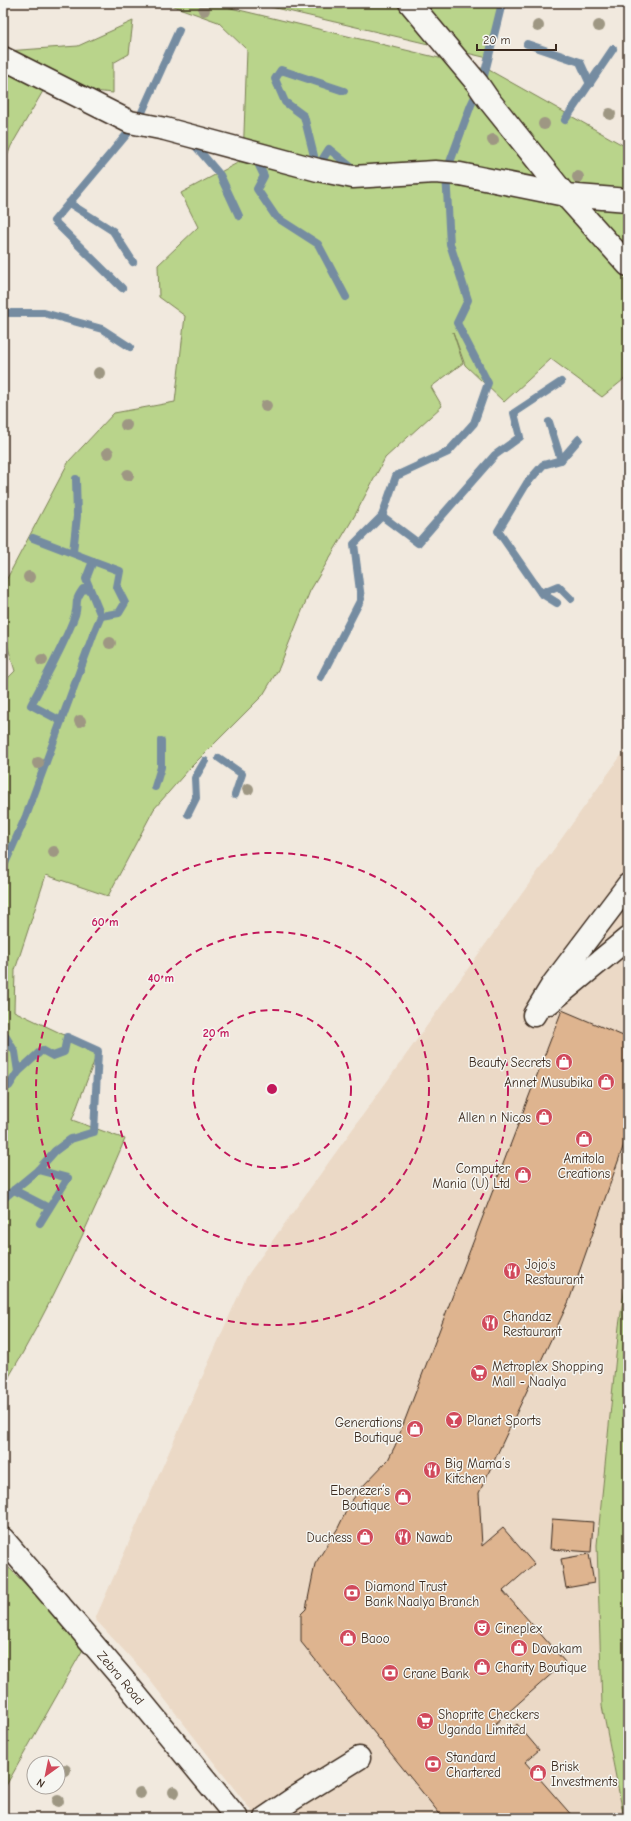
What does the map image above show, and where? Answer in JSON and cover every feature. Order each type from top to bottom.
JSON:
[{"type":"street","points":[[410,3],[565,194],[628,265]]},
{"type":"street","points":[[3,58],[134,123],[198,137],[254,153],[360,177],[435,172],[460,174],[565,194],[628,200]]},
{"type":"street","points":[[628,885],[553,984],[530,1019],[628,938]]},
{"type":"street","name":"Zebra Road","points":[[3,1539],[117,1672],[237,1818]]},
{"type":"street","points":[[265,1818],[293,1798],[359,1758]]},
{"type":"shaded area","points":[[628,746],[628,1267],[619,1326],[597,1545],[602,1706],[624,1818],[257,1818],[142,1670],[95,1619],[247,1276]]},
{"type":"green space","points":[[165,3],[210,3],[489,70],[628,148],[628,376],[602,397],[551,359],[504,402],[465,365],[453,332],[463,363],[431,387],[442,406],[385,458],[355,515],[310,591],[279,668],[263,695],[189,769],[154,809],[108,896],[46,875],[15,970],[14,1011],[98,1051],[72,1120],[125,1139],[53,1296],[3,1387],[3,683],[15,671],[3,631],[3,586],[69,461],[114,413],[175,402],[185,316],[159,297],[158,265],[198,227],[181,193],[243,160],[247,50],[218,22]]},
{"type":"green space","points":[[254,3],[502,3],[488,58]]},
{"type":"green space","points":[[133,21],[129,54],[113,63],[113,93],[46,86],[11,146],[3,167],[3,49],[6,51],[78,46]]},
{"type":"green space","points":[[628,1267],[628,1818],[624,1818],[602,1706],[597,1545],[619,1326]]},
{"type":"green space","points":[[3,1562],[86,1644],[3,1791]]},
{"type":"building","name":"Metroplex Shopping Mall - Naalya","points":[[562,1010],[628,1038],[628,1133],[569,1301],[479,1493],[482,1546],[503,1528],[534,1564],[503,1591],[565,1662],[494,1725],[504,1736],[517,1724],[539,1750],[525,1762],[574,1818],[443,1818],[301,1642],[301,1614],[306,1609],[315,1564],[338,1528],[350,1503],[362,1487],[388,1460],[395,1446]]},
{"type":"building","points":[[552,1519],[593,1522],[591,1552],[550,1549]]},
{"type":"building","points":[[589,1554],[594,1583],[566,1588],[561,1559]]},
{"type":"waterway","points":[[321,677],[361,599],[354,544],[382,516],[396,476],[448,452],[474,423],[488,383],[457,323],[468,300],[450,244],[446,173],[471,105],[483,80],[502,3]]},
{"type":"waterway","points":[[122,288],[54,221],[138,121],[179,30]]},
{"type":"waterway","points":[[527,44],[580,62],[590,84]]},
{"type":"waterway","points":[[565,120],[613,49]]},
{"type":"waterway","points":[[344,91],[281,70],[275,79],[285,102],[304,116],[317,168],[329,149],[356,171]]},
{"type":"waterway","points":[[192,142],[220,175],[239,216]]},
{"type":"waterway","points":[[255,157],[264,176],[257,189],[276,217],[318,244],[346,297]]},
{"type":"waterway","points":[[69,203],[113,231],[133,262]]},
{"type":"waterway","points":[[3,313],[44,313],[102,329],[130,347]]},
{"type":"waterway","points":[[382,516],[418,543],[495,455],[520,437],[514,413],[561,382]]},
{"type":"waterway","points":[[549,422],[561,460]]},
{"type":"waterway","points":[[557,603],[541,593],[498,531],[527,483],[543,465],[561,460],[579,439]]},
{"type":"waterway","points":[[73,552],[77,516],[76,479]]},
{"type":"waterway","points":[[33,538],[93,561]]},
{"type":"waterway","points":[[3,868],[26,816],[101,616],[119,613],[125,603],[117,587],[120,571],[93,561],[86,579],[101,616]]},
{"type":"waterway","points":[[541,593],[558,586],[571,599]]},
{"type":"waterway","points":[[61,721],[31,705],[66,638],[75,615],[78,597],[83,589],[90,590]]},
{"type":"waterway","points":[[155,787],[161,767],[161,741]]},
{"type":"waterway","points":[[219,758],[242,774],[235,795]]},
{"type":"waterway","points":[[188,814],[196,798],[195,778],[205,761]]},
{"type":"waterway","points":[[3,1032],[15,1052],[18,1072],[42,1050],[53,1056],[64,1052],[67,1037],[98,1051],[94,1132],[71,1139],[55,1151],[38,1170],[3,1199]]},
{"type":"waterway","points":[[3,1081],[9,1086],[18,1072]]},
{"type":"waterway","points":[[38,1170],[68,1178],[40,1223]]},
{"type":"waterway","points":[[14,1190],[49,1208]]},
{"type":"place","name":"Beauty Secrets","points":[[564,1062]]},
{"type":"place","name":"Annet Musubika","points":[[606,1082]]},
{"type":"place","name":"Allen n Nicos","points":[[544,1117]]},
{"type":"place","name":"Amitola Creations","points":[[584,1139]]},
{"type":"place","name":"Computer Mania (U) Ltd","points":[[523,1175]]},
{"type":"place","name":"Jojo’s Restaurant","points":[[512,1271]]},
{"type":"place","name":"Chandaz Restaurant","points":[[490,1323]]},
{"type":"place","name":"Metroplex Shopping Mall - Naalya","points":[[479,1373]]},
{"type":"place","name":"Planet Sports","points":[[454,1420]]},
{"type":"place","name":"Generations Boutique","points":[[415,1429]]},
{"type":"place","name":"Big Mama’s Kitchen","points":[[432,1470]]},
{"type":"place","name":"Ebenezer’s Boutique","points":[[403,1497]]},
{"type":"place","name":"Duchess","points":[[365,1537]]},
{"type":"place","name":"Nawab","points":[[403,1537]]},
{"type":"place","name":"Diamond Trust Bank Naalya Branch","points":[[352,1593]]},
{"type":"place","name":"Cineplex","points":[[482,1628]]},
{"type":"place","name":"Baoo","points":[[348,1638]]},
{"type":"place","name":"Davakam","points":[[519,1648]]},
{"type":"place","name":"Charity Boutique","points":[[482,1667]]},
{"type":"place","name":"Crane Bank","points":[[390,1673]]},
{"type":"place","name":"Shoprite Checkers Uganda Limited","points":[[425,1721]]},
{"type":"place","name":"Standard Chartered","points":[[433,1764]]},
{"type":"place","name":"Brisk Investments","points":[[538,1773]]}]
